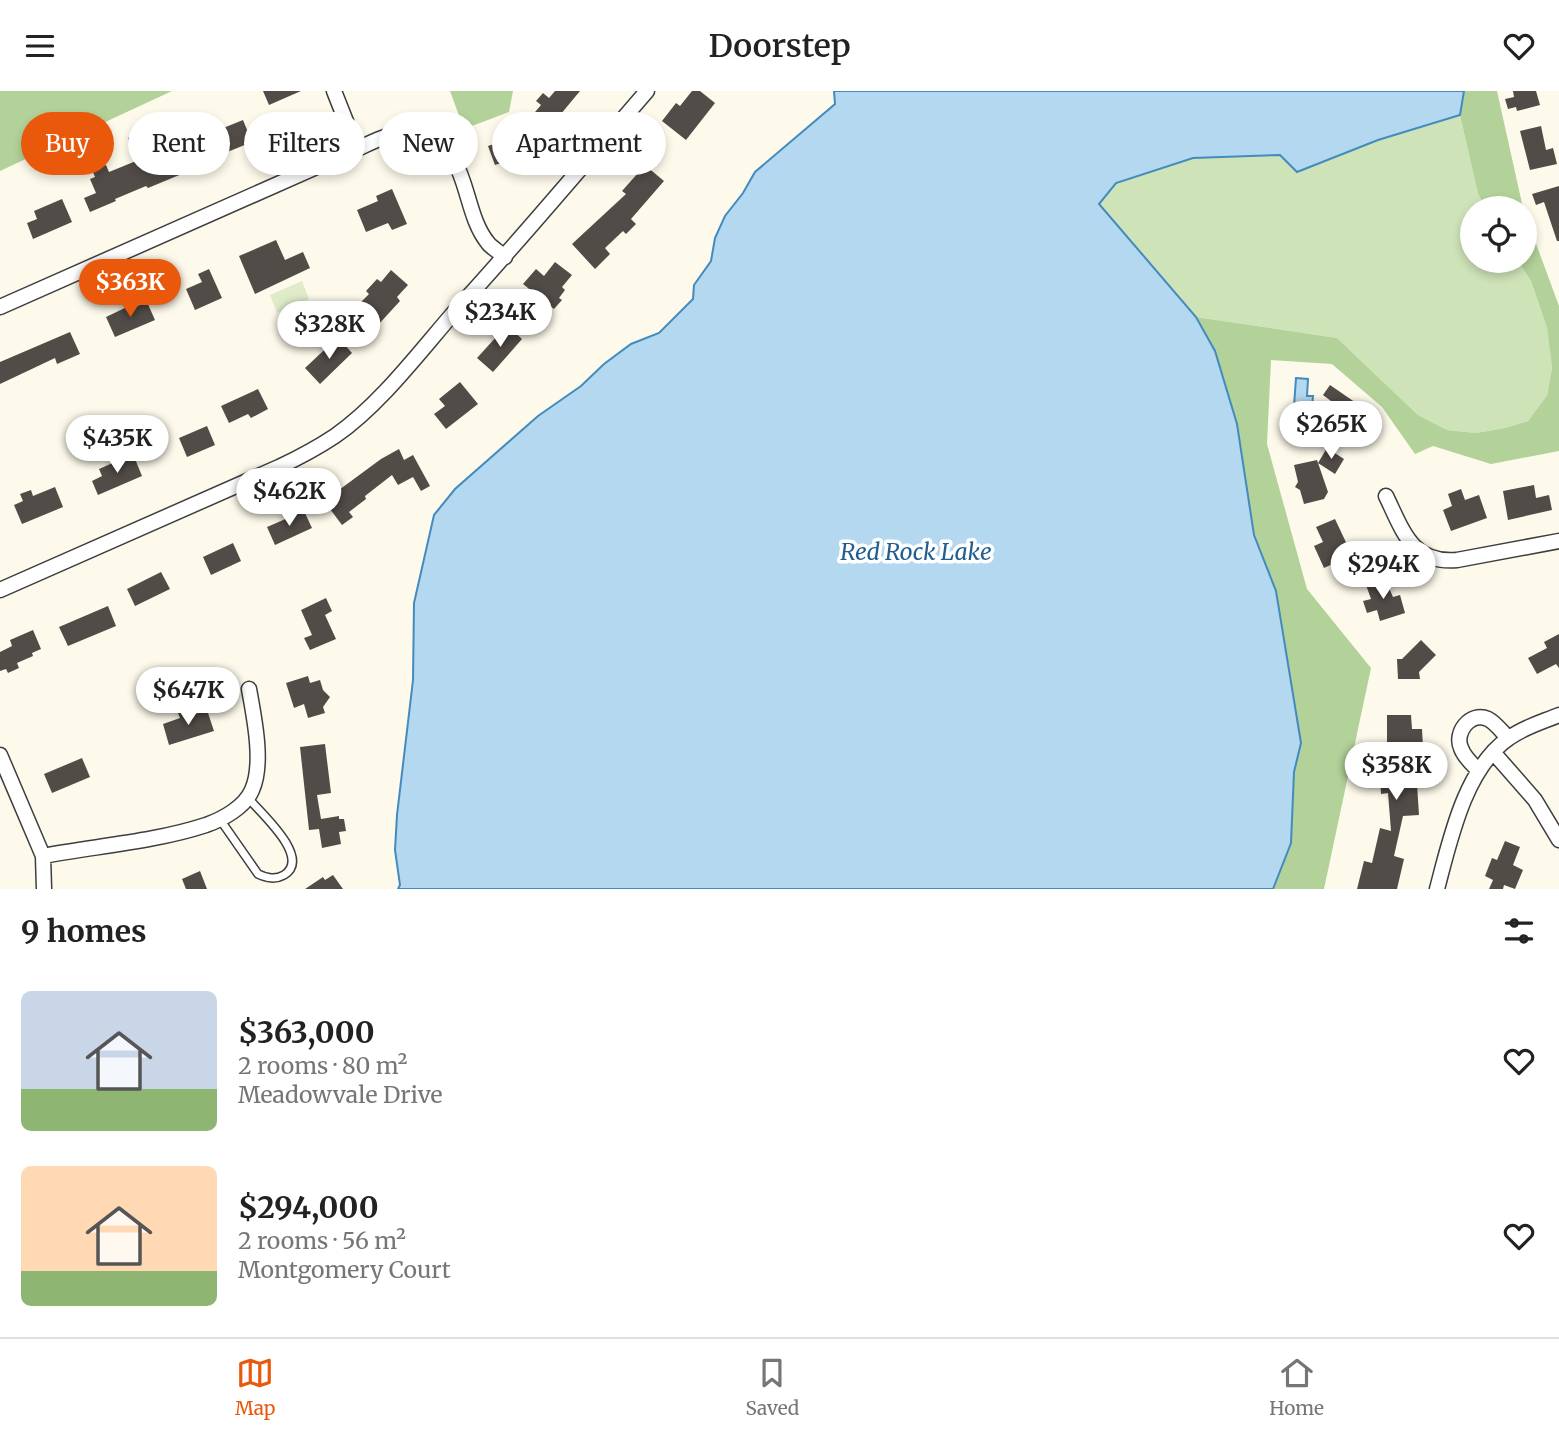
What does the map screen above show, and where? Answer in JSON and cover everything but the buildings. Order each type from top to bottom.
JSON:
[{"type":"street","points":[[334,91],[342,112]]},
{"type":"street","points":[[0,590],[279,467],[336,435],[384,390],[505,257],[647,91]]},
{"type":"street","points":[[365,146],[398,133],[412,132],[438,142],[449,152],[457,165],[475,219],[488,243],[505,257]]},
{"type":"street","points":[[0,307],[298,175]]},
{"type":"street","points":[[1387,496],[1406,538],[1416,550],[1443,562],[1559,541]]},
{"type":"street","points":[[43,856],[180,832],[209,824],[244,803],[257,774],[256,726],[249,689]]},
{"type":"street","points":[[1437,889],[1464,801],[1478,770],[1508,739],[1559,715]]},
{"type":"street","points":[[1478,770],[1460,747],[1459,738],[1465,724],[1474,718],[1483,717],[1495,724],[1508,739]]},
{"type":"street","points":[[1493,753],[1535,800],[1559,840]]},
{"type":"street","points":[[0,755],[43,856],[44,889]]},
{"type":"lane","points":[[219,818],[258,874],[274,879],[284,875],[291,869],[294,858],[290,847],[247,797]]},
{"type":"green space","points":[[0,91],[172,91],[114,118],[114,112],[21,112],[21,161],[0,171]]},
{"type":"green space","points":[[450,91],[513,91],[509,112],[492,112],[492,118],[478,124],[478,112],[458,112]]},
{"type":"green space","points":[[1464,91],[1497,91],[1520,196],[1479,196],[1460,115]]},
{"type":"green space","points":[[1460,115],[1479,196],[1460,196],[1460,273],[1526,273],[1547,328],[1552,368],[1547,397],[1528,421],[1476,433],[1447,430],[1418,415],[1337,338],[1196,317],[1099,205],[1116,183],[1193,158],[1280,155],[1379,140]]},
{"type":"green space","points":[[1537,246],[1559,306],[1559,451],[1491,464],[1433,446],[1415,454],[1382,407],[1332,364],[1271,360],[1267,444],[1307,589],[1371,668],[1324,889],[1273,889],[1291,843],[1294,772],[1301,743],[1276,591],[1254,535],[1237,424],[1215,351],[1196,317],[1337,338],[1418,415],[1447,430],[1476,433],[1528,421],[1547,396],[1552,368],[1547,328],[1526,273],[1537,273]]},
{"type":"green space","points":[[302,281],[309,299],[277,313],[270,295]]},
{"type":"water","name":"Red Rock Lake","points":[[834,91],[1464,91],[1460,115],[1378,140],[1297,172],[1280,155],[1193,158],[1116,183],[1099,204],[1196,317],[1215,351],[1237,424],[1254,535],[1276,591],[1301,743],[1294,772],[1291,843],[1273,889],[398,889],[400,885],[395,850],[413,680],[414,603],[434,515],[455,489],[538,416],[581,386],[631,344],[659,333],[693,299],[694,285],[711,261],[715,238],[725,216],[755,172],[835,104]]},
{"type":"water","points":[[1296,378],[1308,379],[1307,396],[1313,396],[1312,407],[1294,406]]}]
